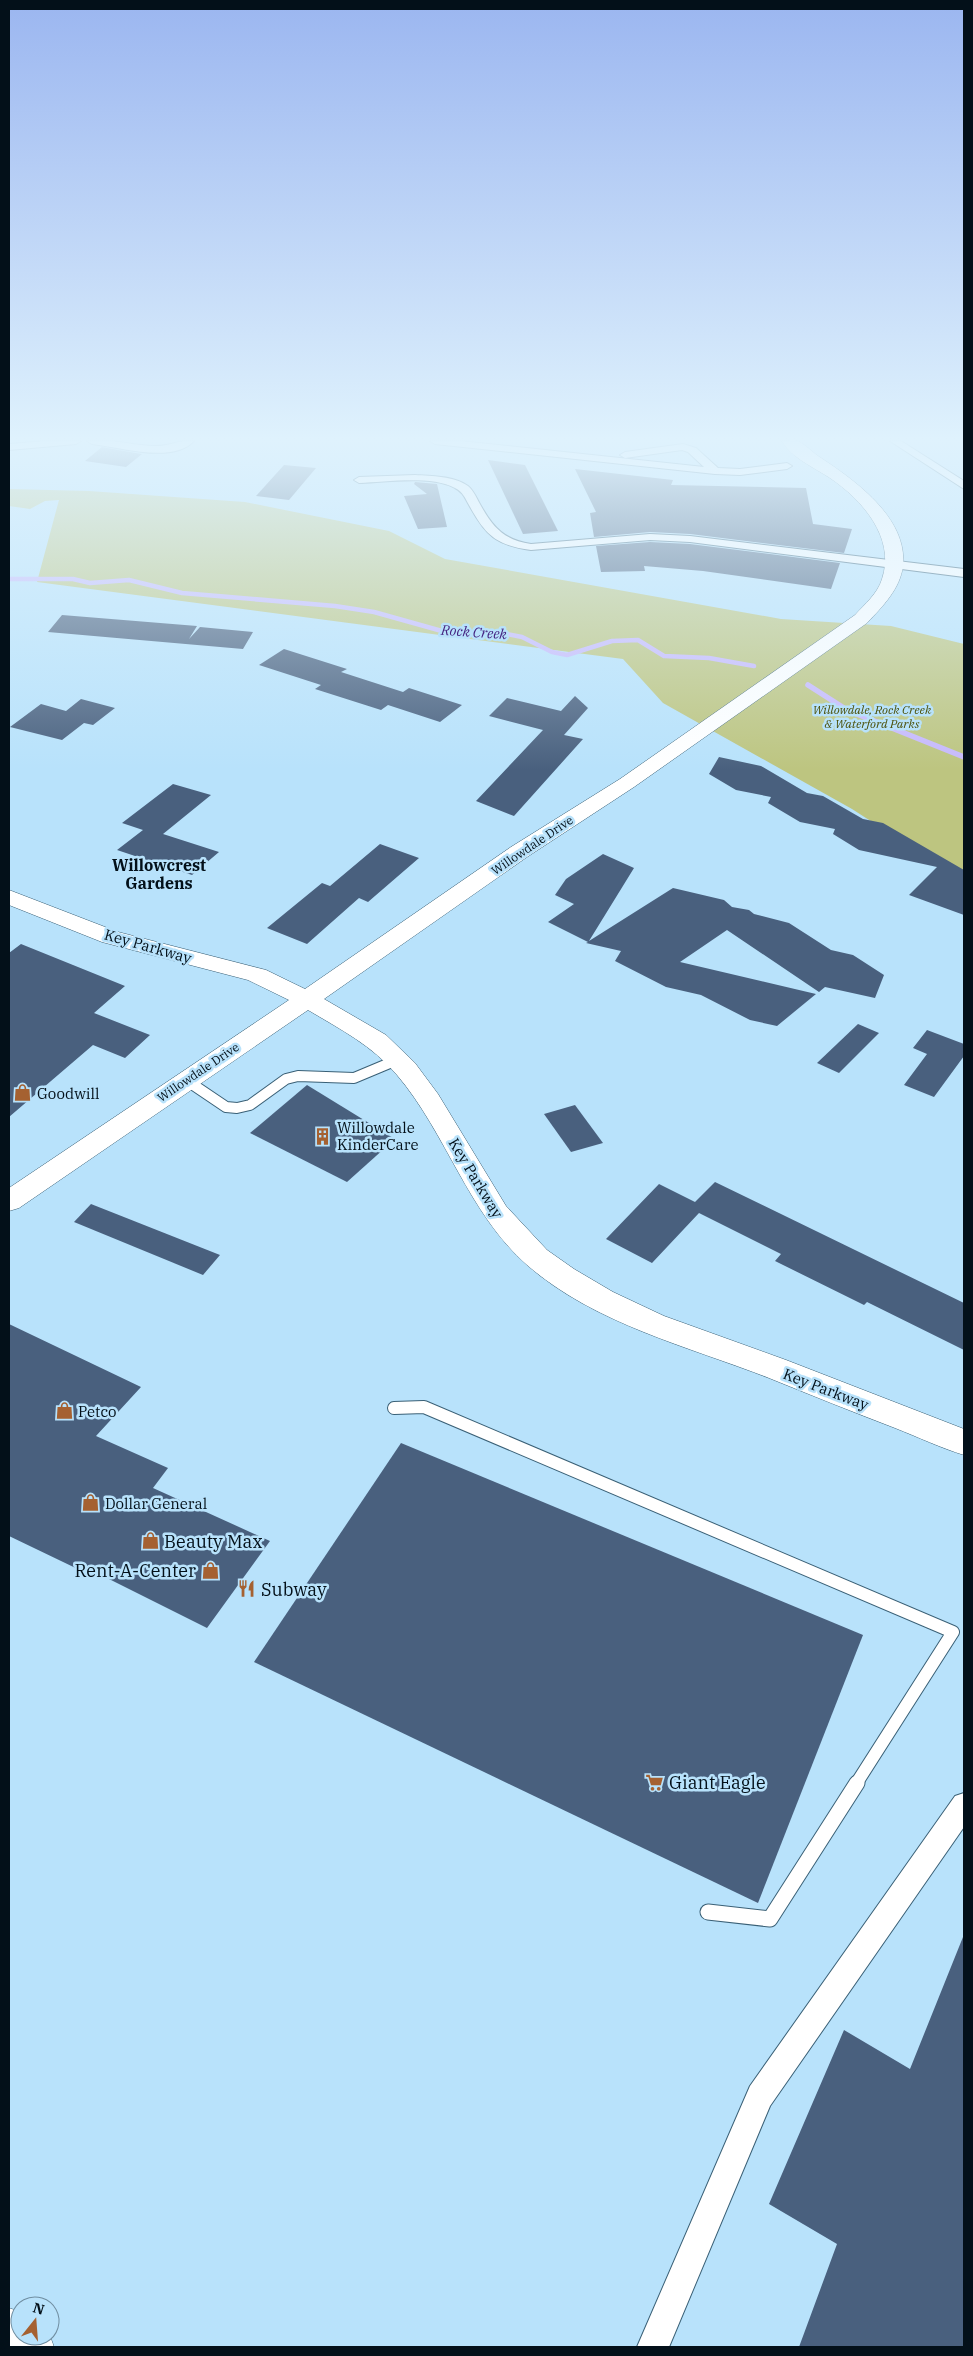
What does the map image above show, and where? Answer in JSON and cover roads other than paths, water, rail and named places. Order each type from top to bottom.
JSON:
[{"type":"street","points":[[787,551],[964,573]]},
{"type":"street","name":"Willowdale Drive","points":[[9,1201],[307,999],[519,852],[627,783],[861,619],[883,594],[891,579],[894,564],[893,551]]},
{"type":"street","name":"Key Parkway","points":[[9,897],[110,936],[257,975],[307,999],[378,1041],[397,1060],[429,1100],[501,1220],[537,1257],[564,1277],[603,1300],[653,1324],[775,1368],[964,1442]]},
{"type":"street","points":[[653,2347],[760,2096],[964,1805]]},
{"type":"street","points":[[9,2331],[31,2347]]},
{"type":"lane","points":[[186,1080],[226,1106],[238,1108],[250,1105],[286,1079],[298,1076],[354,1078],[397,1060]]},
{"type":"lane","points":[[394,1408],[424,1407],[953,1632],[770,1919],[708,1912]]},
{"type":"waterway","name":"Rock Creek","points":[[9,579],[73,579],[90,583],[129,580],[182,593],[335,606],[374,612],[449,633],[502,633],[522,637],[552,652],[567,655],[612,641],[638,640],[664,656],[709,658],[754,666]]},
{"type":"waterway","name":"Rock Creek","points":[[808,685],[847,710],[964,757]]},
{"type":"place","name":"Goodwill","points":[[23,1093]]},
{"type":"place","name":"Willowdale KinderCare","points":[[323,1136]]},
{"type":"place","name":"Petco","points":[[64,1411]]},
{"type":"place","name":"Dollar General","points":[[91,1503]]},
{"type":"place","name":"Beauty Max","points":[[150,1541]]},
{"type":"place","name":"Rent-A-Center","points":[[210,1570]]},
{"type":"place","name":"Subway","points":[[247,1589]]},
{"type":"place","name":"Giant Eagle","points":[[655,1782]]},
{"type":"district","name":"Willowcrest Gardens","points":[[159,874]]},
{"type":"park label","name":"Willowdale, Rock Creek & Waterford Parks","points":[[872,716]]}]
